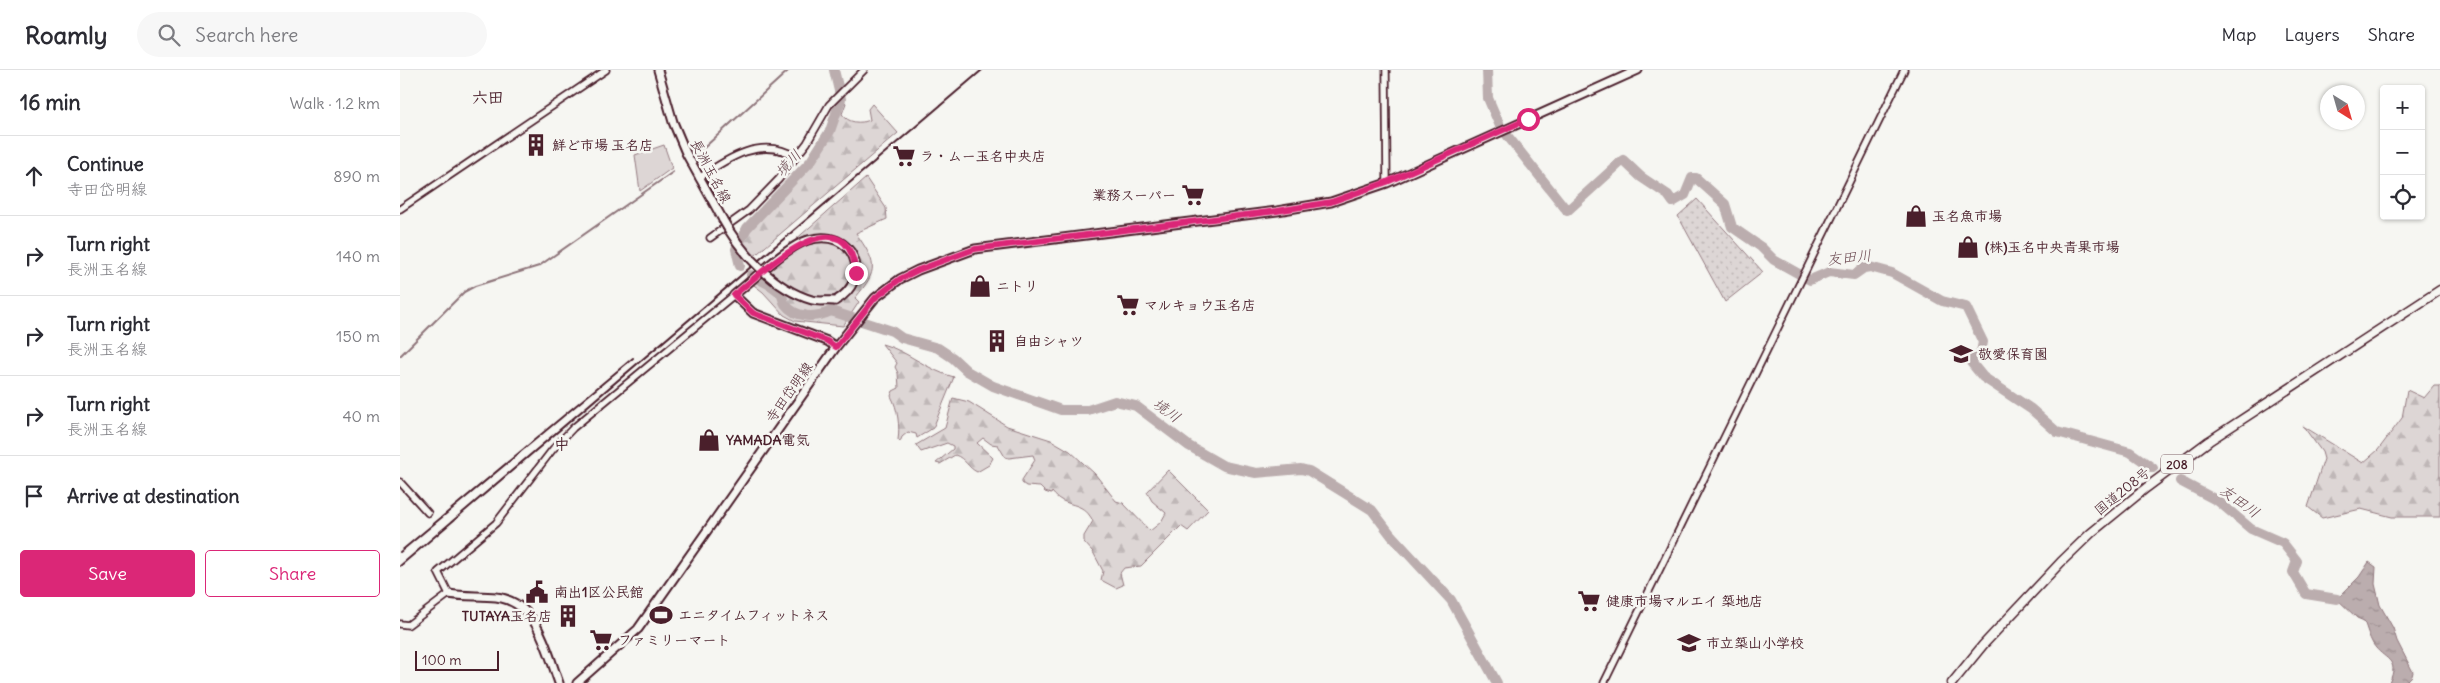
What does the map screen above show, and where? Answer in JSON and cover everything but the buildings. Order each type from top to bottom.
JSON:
[{"type":"highway","name":"国道208号","points":[[1952,683],[1983,645],[2061,562],[2091,533],[2146,488],[2208,441],[2440,290]]},
{"type":"main road","name":"長洲玉名線","points":[[658,70],[673,122],[686,153],[735,240],[752,259],[781,285],[813,300],[835,301],[850,289],[856,273],[851,251],[841,241],[830,237],[819,237],[800,243],[758,276],[750,282],[734,295]]},
{"type":"main road","name":"寺田岱明線","points":[[578,683],[638,629],[836,347],[861,315],[875,298],[889,287],[918,270],[975,249],[1277,211],[1331,202],[1387,182],[1638,70]]},
{"type":"main road","points":[[734,295],[753,313],[827,341],[836,347]]},
{"type":"main road","points":[[449,594],[498,597],[520,606],[536,623],[559,683]]},
{"type":"street","points":[[400,209],[606,70]]},
{"type":"street","points":[[710,238],[749,210],[779,179],[796,158],[832,101],[864,70]]},
{"type":"street","points":[[1386,70],[1387,182]]},
{"type":"street","points":[[1604,683],[1904,70]]},
{"type":"street","points":[[699,178],[751,150],[770,147],[784,150],[796,158]]},
{"type":"street","points":[[400,624],[408,625],[449,594],[438,572],[496,523],[553,449],[573,428],[734,295]]},
{"type":"street","points":[[400,482],[428,513]]},
{"type":"green space","points":[[841,99],[846,103],[842,114],[851,121],[862,122],[870,120],[868,109],[872,104],[898,133],[751,259],[735,248],[752,224],[802,172],[816,154],[829,131]]},
{"type":"green space","points":[[664,145],[672,168],[640,191],[635,155]]},
{"type":"green space","points":[[866,178],[886,208],[887,219],[856,233],[868,252],[872,266],[869,280],[855,298],[859,302],[843,326],[795,321],[784,315],[763,292],[750,282],[762,269]]},
{"type":"green space","points":[[1697,199],[1763,272],[1725,302],[1678,216]]},
{"type":"green space","points":[[882,344],[901,351],[935,370],[954,377],[933,428],[917,438],[916,434],[908,432],[902,437],[900,442],[898,440],[898,418],[891,396],[893,391],[899,388],[898,373],[895,367],[897,363]]},
{"type":"green space","points":[[2434,386],[2440,386],[2440,517],[2392,517],[2361,509],[2322,518],[2308,507],[2324,459],[2322,452],[2303,426],[2363,463],[2378,450],[2402,418],[2407,390],[2424,398]]},
{"type":"green space","points":[[953,398],[969,402],[1007,426],[1051,440],[1070,451],[1095,474],[1116,501],[1123,503],[1150,531],[1161,522],[1166,513],[1152,501],[1147,492],[1168,470],[1208,510],[1188,531],[1181,526],[1141,566],[1124,568],[1120,573],[1123,585],[1116,588],[1101,580],[1103,571],[1093,552],[1084,542],[1084,536],[1093,521],[1084,509],[1063,501],[1052,492],[1051,494],[1045,492],[1040,487],[1026,486],[1022,483],[1035,460],[1033,455],[1005,457],[998,445],[991,444],[983,438],[977,443],[993,458],[989,465],[977,472],[955,455],[940,464],[936,463],[953,449],[953,446],[947,443],[921,452],[916,445],[945,428]]},
{"type":"water","points":[[2369,562],[2376,567],[2375,584],[2380,605],[2413,672],[2412,676],[2405,683],[2389,683],[2393,669],[2392,664],[2373,644],[2364,621],[2357,618],[2337,599],[2359,577]]},
{"type":"waterway","points":[[695,156],[789,70]]},
{"type":"waterway","name":"境川","points":[[740,266],[736,249],[747,228],[811,161],[830,131],[841,99],[834,70]]},
{"type":"waterway","name":"友田川","points":[[1487,70],[1488,98],[1500,126]]},
{"type":"waterway","name":"友田川","points":[[1506,134],[1565,208]]},
{"type":"waterway","name":"友田川","points":[[1567,211],[1623,160],[1641,177],[1668,195],[1673,202],[1685,195],[1692,178],[1696,178],[1725,204],[1732,227],[1761,247],[1774,260],[1810,280],[1829,272],[1854,275],[1864,268],[1870,267],[1892,273],[1942,301],[1966,307],[1983,342],[1981,352],[1970,361],[1983,377],[2031,409],[2057,432],[2130,452],[2153,468]]},
{"type":"waterway","points":[[400,356],[464,292],[475,286],[539,266],[673,172]]},
{"type":"waterway","name":"境川","points":[[751,275],[771,285],[782,295],[785,304],[801,315],[813,316],[831,311],[892,331],[902,338],[938,348],[967,371],[993,386],[1061,410],[1088,410],[1115,401],[1136,406],[1189,446],[1224,466],[1256,473],[1301,469],[1309,471],[1372,510],[1391,535],[1451,600],[1497,683]]},
{"type":"waterway","name":"友田川","points":[[2180,481],[2218,501],[2251,529],[2283,543],[2297,561],[2293,572],[2306,594],[2337,599]]},
{"type":"railway","points":[[400,566],[982,70]]},
{"type":"railway","points":[[400,552],[633,358]]},
{"type":"place","name":"鮮ど市場 玉名店","points":[[536,145]]},
{"type":"place","name":"ラ・ムー玉名中央店","points":[[904,156]]},
{"type":"place","name":"業務スーパー","points":[[1193,195]]},
{"type":"place","name":"玉名魚市場","points":[[1916,216]]},
{"type":"place","name":"(株)玉名中央青果市場","points":[[1968,247]]},
{"type":"place","name":"ニトリ","points":[[980,286]]},
{"type":"place","name":"マルキョウ玉名店","points":[[1128,305]]},
{"type":"place","name":"自由シャツ","points":[[997,341]]},
{"type":"place","name":"敬愛保育園","points":[[1961,354]]},
{"type":"place","name":"YAMADA電気","points":[[709,440]]},
{"type":"place","name":"南出1区公民館","points":[[537,592]]},
{"type":"place","name":"健康市場マルエイ 築地店","points":[[1589,601]]},
{"type":"place","name":"エニタイムフィットネス","points":[[661,615]]},
{"type":"place","name":"TUTAYA玉名店","points":[[568,616]]},
{"type":"place","name":"ファミリーマート","points":[[601,640]]},
{"type":"place","name":"市立築山小学校","points":[[1689,643]]},
{"type":"district","name":"六田","points":[[488,97]]},
{"type":"district","name":"中","points":[[562,444]]},
{"type":"route","points":[[856,273],[854,256],[841,241],[830,237],[819,237],[798,245],[734,295],[748,310],[764,319],[786,324],[827,341],[836,347],[875,298],[900,279],[918,270],[975,249],[1277,211],[1331,202],[1387,182],[1528,119]]}]
